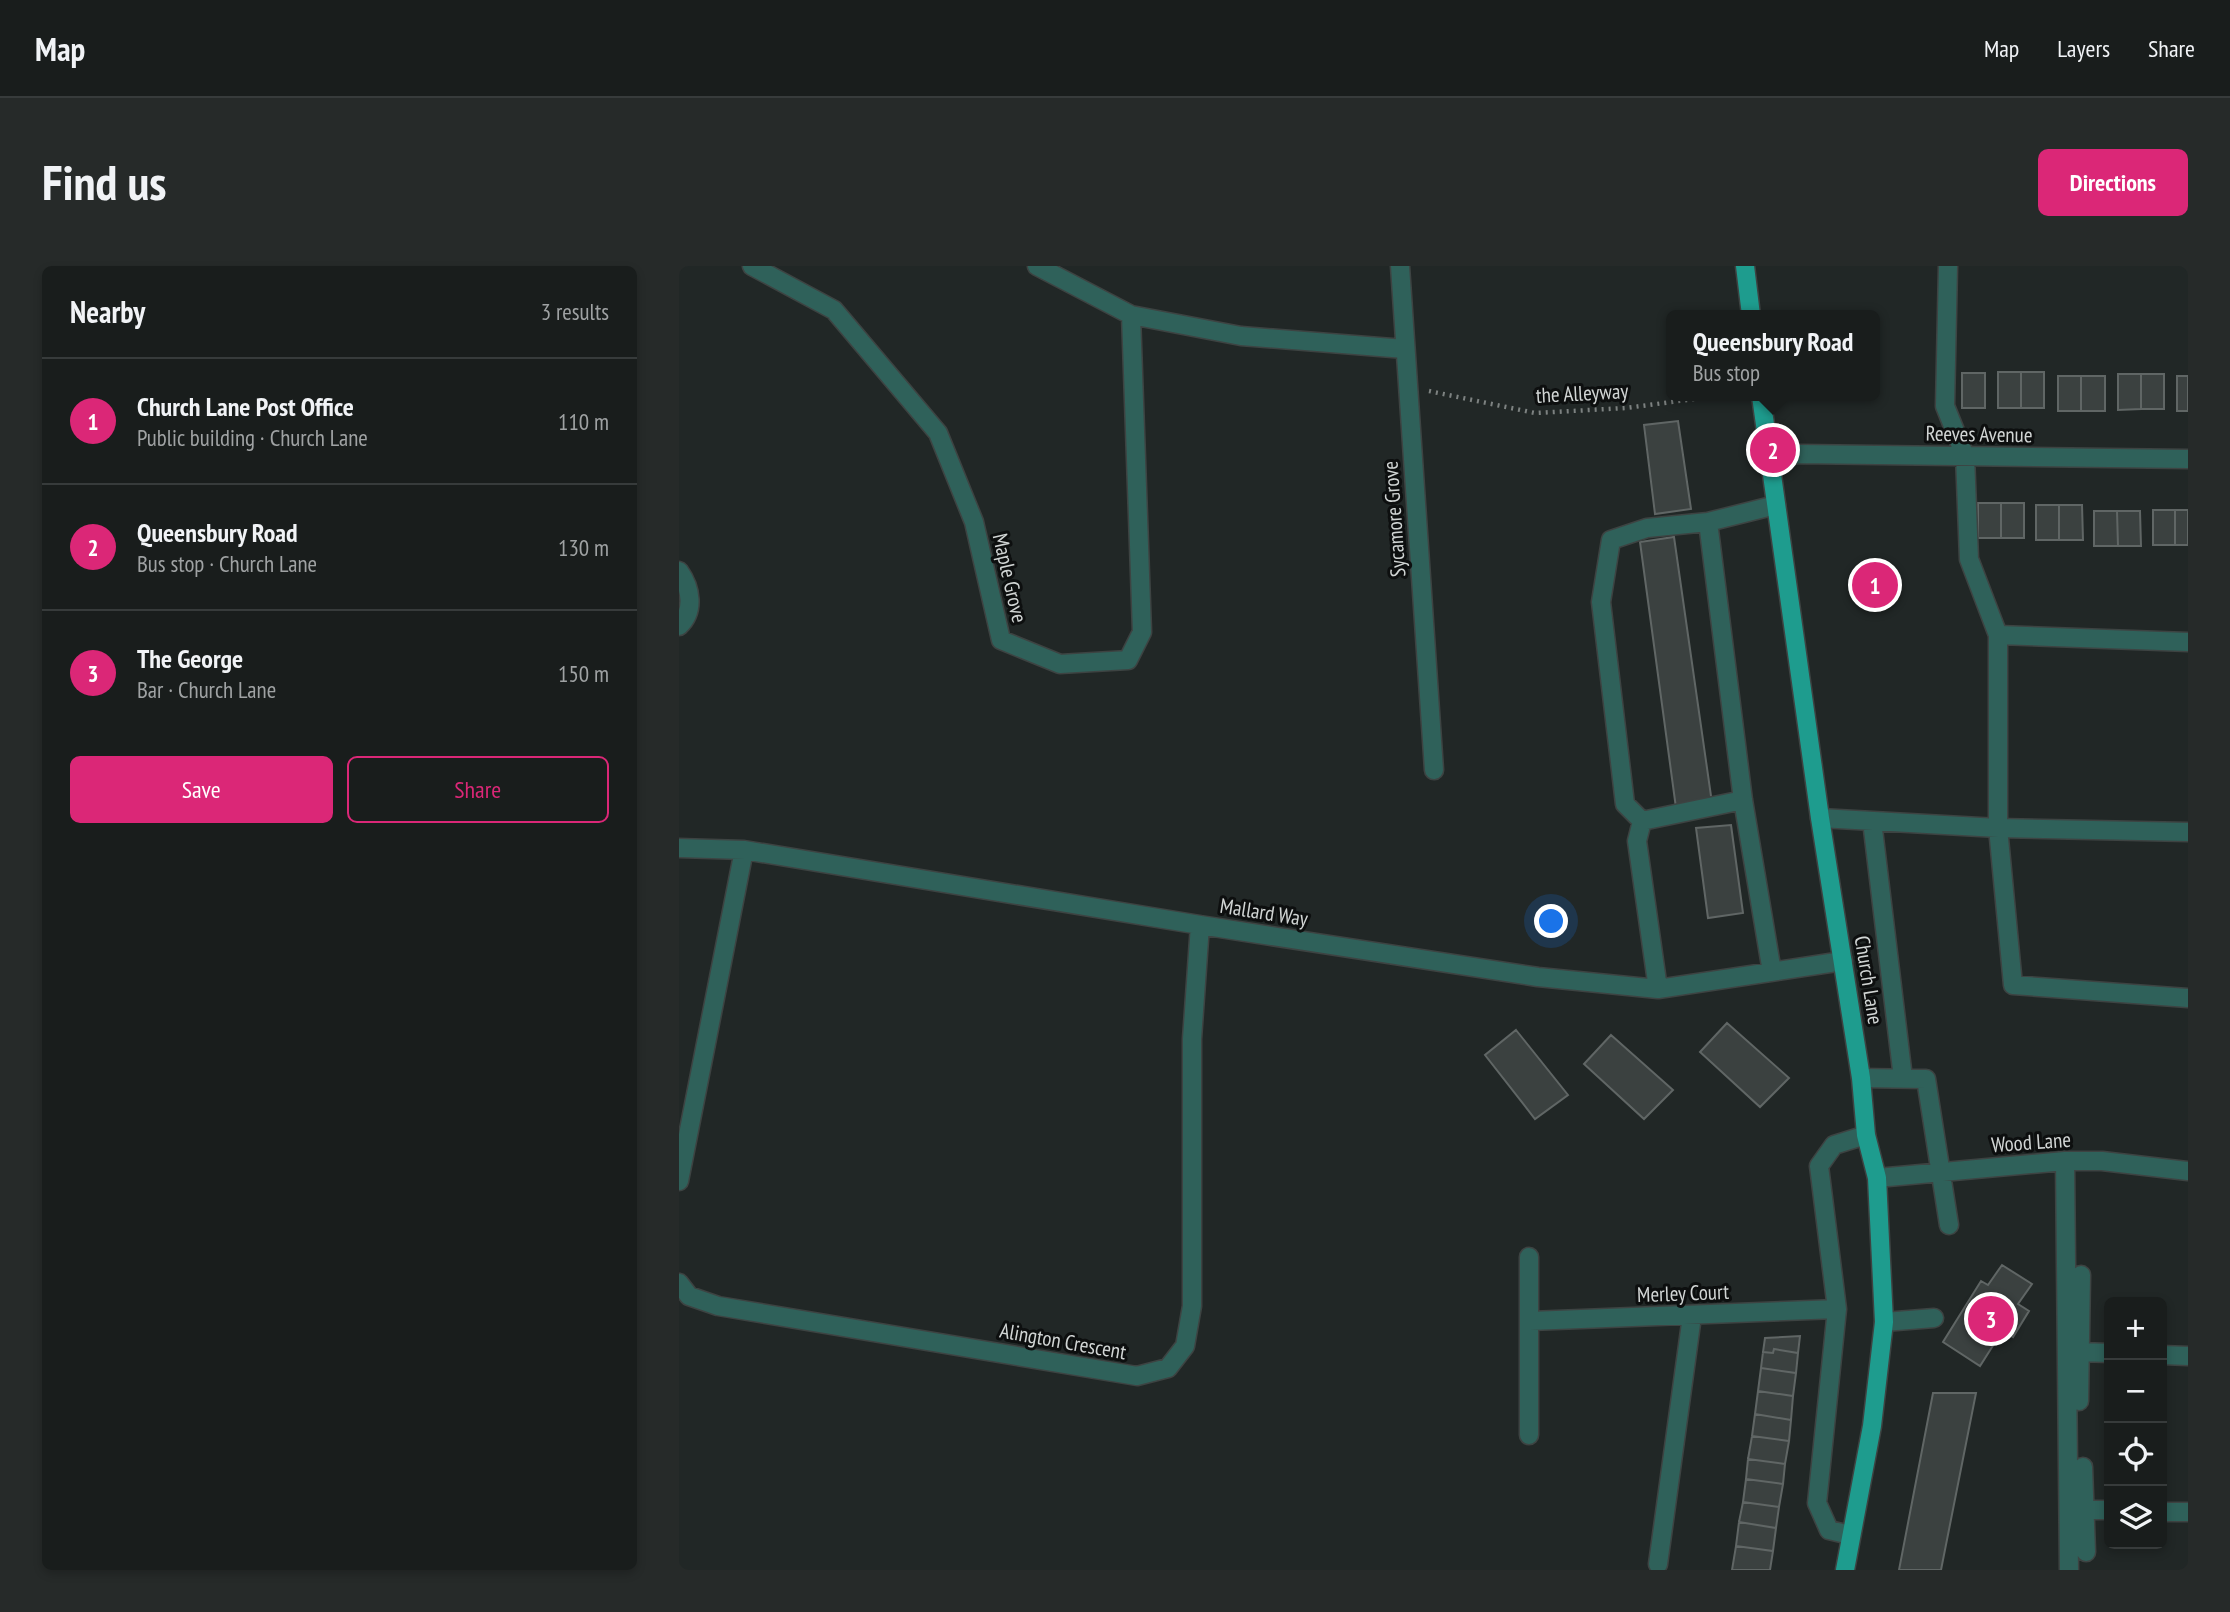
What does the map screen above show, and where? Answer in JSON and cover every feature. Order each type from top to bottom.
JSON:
[{"type":"main road","points":[[1745,266],[1750,310]]},
{"type":"main road","name":"Church Lane","points":[[1762,401],[1820,818],[1861,1079],[1865,1135],[1877,1178],[1884,1322],[1872,1426],[1845,1570]]},
{"type":"street","name":"Maple Grove","points":[[752,266],[834,310],[938,433],[974,522],[1001,640],[1060,664],[1128,660],[1142,632],[1131,315]]},
{"type":"street","points":[[1037,266],[1131,315],[1241,336],[1405,349]]},
{"type":"street","name":"Sycamore Grove","points":[[1400,266],[1434,770]]},
{"type":"street","points":[[1948,266],[1945,407],[1965,456],[1969,559],[1999,635],[1998,828],[2013,985],[2188,998]]},
{"type":"street","name":"Reeves Avenue","points":[[1770,458],[1799,454],[2188,459]]},
{"type":"street","points":[[1641,821],[1625,804],[1601,602],[1611,540],[1647,528],[1708,522],[1776,505]]},
{"type":"street","points":[[1708,522],[1743,800],[1772,972]]},
{"type":"street","points":[[679,571],[687,581],[690,602],[689,613],[679,626]]},
{"type":"street","points":[[1999,635],[2188,642]]},
{"type":"street","points":[[1641,821],[1743,800]]},
{"type":"street","points":[[1820,818],[1998,828],[2188,832]]},
{"type":"street","points":[[1641,821],[1637,841],[1658,989]]},
{"type":"street","points":[[1872,821],[1903,1079]]},
{"type":"street","name":"Mallard Way","points":[[679,848],[744,850],[1538,977],[1658,989],[1843,961]]},
{"type":"street","points":[[679,1181],[744,850]]},
{"type":"street","name":"Alington Crescent","points":[[679,1283],[689,1296],[718,1306],[1137,1376],[1168,1368],[1185,1346],[1192,1306],[1192,1039],[1200,925]]},
{"type":"street","points":[[1861,1079],[1926,1079],[1949,1225]]},
{"type":"street","points":[[1850,1535],[1829,1530],[1817,1503],[1837,1309],[1819,1166],[1834,1145],[1865,1135]]},
{"type":"street","points":[[2065,1161],[2069,1570]]},
{"type":"street","name":"Wood Lane","points":[[1877,1178],[2065,1161],[2102,1161],[2188,1171]]},
{"type":"street","points":[[1529,1257],[1529,1435]]},
{"type":"street","points":[[2079,1401],[2081,1275]]},
{"type":"street","name":"Merley Court","points":[[1530,1321],[1837,1309]]},
{"type":"street","points":[[1658,1564],[1692,1316]]},
{"type":"street","points":[[1884,1322],[1934,1318]]},
{"type":"street","points":[[2080,1352],[2104,1353]]},
{"type":"street","points":[[2167,1355],[2188,1356]]},
{"type":"street","points":[[2083,1466],[2086,1552]]},
{"type":"street","points":[[2084,1510],[2104,1510]]},
{"type":"street","points":[[2167,1512],[2188,1512]]},
{"type":"path","name":"the Alleyway","points":[[1407,387],[1535,413],[1626,408],[1679,401]]},
{"type":"building","points":[[1998,372],[2021,372],[2021,408],[1998,408]]},
{"type":"building","points":[[2021,372],[2044,372],[2044,408],[2021,408]]},
{"type":"building","points":[[1962,373],[1985,373],[1985,408],[1962,408]]},
{"type":"building","points":[[2118,374],[2141,374],[2141,409],[2118,410]]},
{"type":"building","points":[[2141,374],[2164,374],[2164,409],[2141,409]]},
{"type":"building","points":[[2058,376],[2081,376],[2081,411],[2058,411]]},
{"type":"building","points":[[2081,376],[2105,376],[2105,411],[2081,411]]},
{"type":"building","points":[[2177,376],[2188,376],[2188,411],[2177,411]]},
{"type":"building","points":[[1678,421],[1691,509],[1655,514],[1644,425]]},
{"type":"building","points":[[1978,503],[2001,503],[2001,538],[1978,538]]},
{"type":"building","points":[[2001,503],[2024,503],[2024,538],[2001,538]]},
{"type":"building","points":[[2036,505],[2059,505],[2059,540],[2036,540]]},
{"type":"building","points":[[2059,505],[2082,505],[2083,540],[2059,540]]},
{"type":"building","points":[[2153,510],[2175,510],[2175,545],[2153,545]]},
{"type":"building","points":[[2175,510],[2188,510],[2188,545],[2175,545]]},
{"type":"building","points":[[2094,511],[2117,511],[2118,546],[2094,546]]},
{"type":"building","points":[[2117,511],[2140,511],[2141,546],[2118,546]]},
{"type":"building","points":[[1674,537],[1712,803],[1676,808],[1640,542]]},
{"type":"building","points":[[1731,825],[1743,913],[1708,918],[1696,828]]},
{"type":"building","points":[[1727,1023],[1789,1078],[1760,1107],[1700,1052]]},
{"type":"building","points":[[1516,1030],[1568,1095],[1535,1119],[1485,1055]]},
{"type":"building","points":[[1611,1035],[1673,1090],[1644,1119],[1584,1064]]},
{"type":"building","points":[[2002,1265],[2032,1284],[2018,1304],[2029,1311],[2013,1337],[1997,1327],[1989,1340],[1994,1344],[1980,1366],[1943,1342],[1981,1281],[1988,1285]]},
{"type":"building","points":[[1800,1336],[1798,1353],[1774,1349],[1773,1353],[1763,1352],[1765,1338]]},
{"type":"building","points":[[1774,1349],[1798,1353],[1796,1373],[1761,1368],[1763,1352],[1773,1353]]},
{"type":"building","points":[[1761,1368],[1796,1373],[1793,1396],[1758,1391]]},
{"type":"building","points":[[1758,1391],[1793,1396],[1791,1420],[1755,1414]]},
{"type":"building","points":[[1933,1393],[1976,1393],[1941,1570],[1899,1570]]},
{"type":"building","points":[[1755,1414],[1791,1420],[1789,1441],[1752,1436]]},
{"type":"building","points":[[1752,1436],[1789,1441],[1785,1464],[1748,1459]]},
{"type":"building","points":[[1748,1459],[1785,1464],[1783,1484],[1746,1479]]},
{"type":"building","points":[[1746,1479],[1783,1484],[1779,1507],[1743,1502]]},
{"type":"building","points":[[1743,1502],[1779,1507],[1776,1528],[1739,1522]]},
{"type":"building","points":[[1739,1522],[1776,1528],[1773,1551],[1736,1546]]},
{"type":"building","points":[[1736,1546],[1773,1551],[1770,1570],[1732,1570]]},
{"type":"place","name":"Queensbury Road","points":[[1773,450]]},
{"type":"place","name":"Church Lane Post Office","points":[[1875,585]]},
{"type":"place","name":"The George","points":[[1991,1319]]}]
